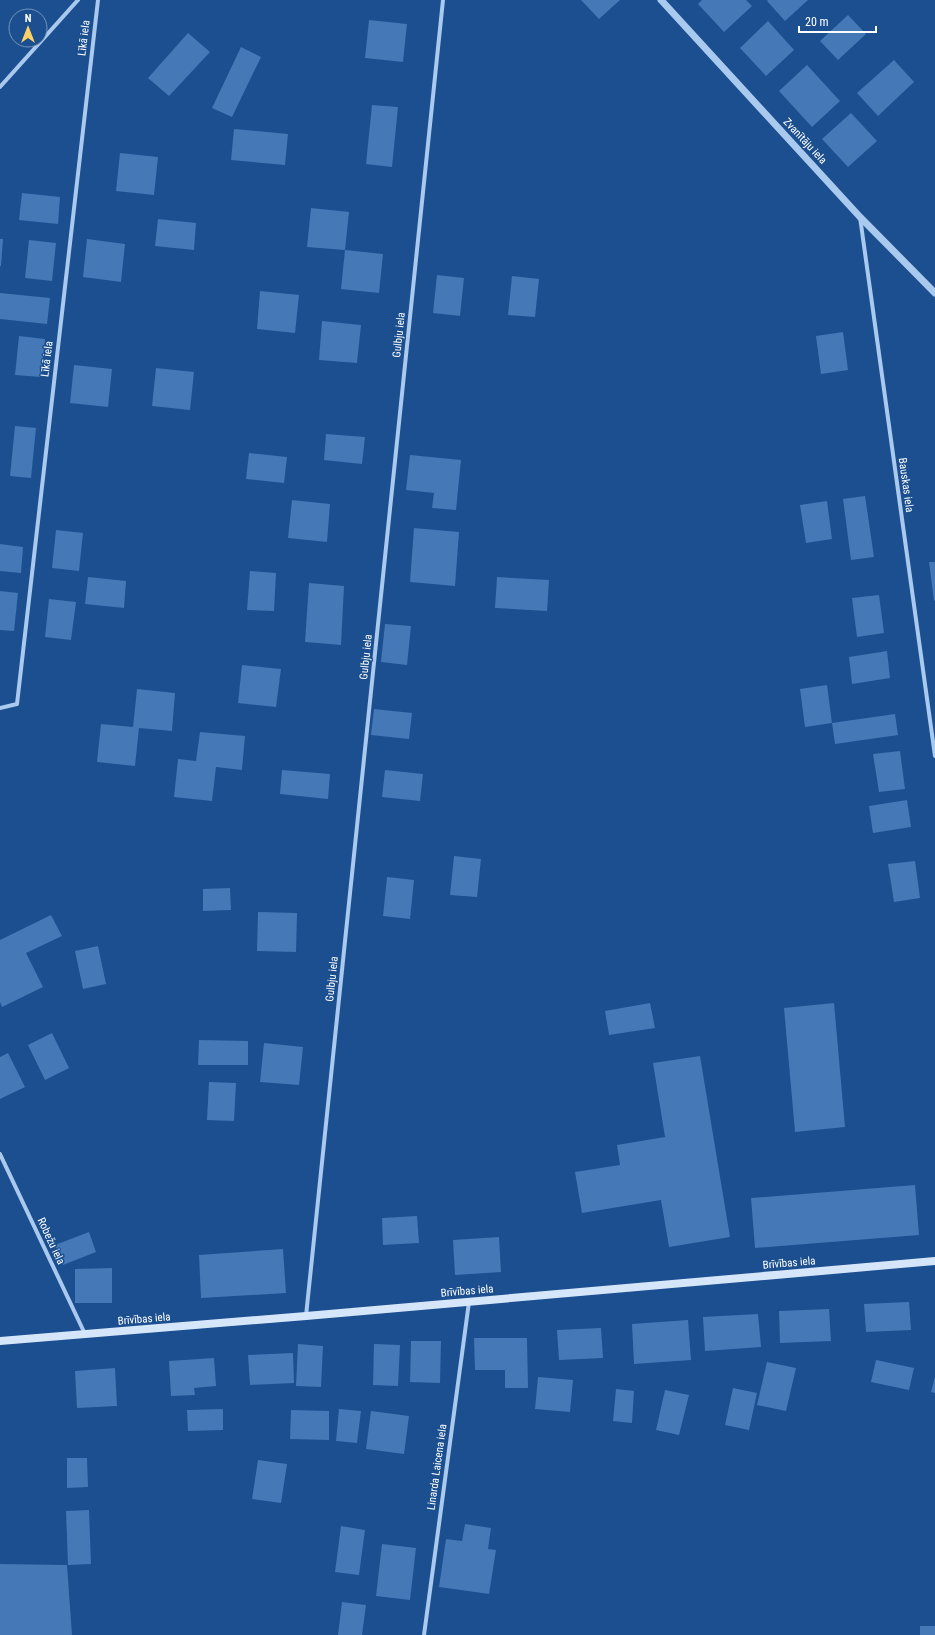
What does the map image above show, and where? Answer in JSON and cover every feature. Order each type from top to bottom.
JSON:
[{"type":"main road","name":"Brīvības iela","points":[[0,1341],[85,1335],[935,1261]]},
{"type":"street","points":[[0,87],[78,0]]},
{"type":"street","name":"Līkā iela","points":[[0,708],[17,704],[98,0]]},
{"type":"street","name":"Gulbju iela","points":[[306,1316],[443,0]]},
{"type":"street","name":"Zvanītāju iela","points":[[661,0],[860,217],[935,293]]},
{"type":"street","name":"Bauskas iela","points":[[860,217],[935,756]]},
{"type":"street","name":"Robežu iela","points":[[0,1154],[85,1335]]},
{"type":"street","name":"Linarda Laicena iela","points":[[424,1635],[469,1302]]},
{"type":"building","points":[[581,0],[620,0],[599,19]]},
{"type":"building","points":[[702,0],[746,0],[752,6],[724,32],[698,4]]},
{"type":"building","points":[[808,0],[785,21],[767,1]]},
{"type":"building","points":[[848,15],[866,34],[838,60],[820,41]]},
{"type":"building","points":[[369,20],[407,24],[403,62],[365,58]]},
{"type":"building","points":[[768,21],[794,50],[766,76],[740,48]]},
{"type":"building","points":[[188,33],[210,52],[169,96],[148,78]]},
{"type":"building","points":[[241,47],[261,57],[232,117],[212,108]]},
{"type":"building","points":[[894,60],[914,82],[878,116],[857,93]]},
{"type":"building","points":[[807,65],[840,101],[812,127],[779,91]]},
{"type":"building","points":[[372,105],[398,107],[392,167],[366,164]]},
{"type":"building","points":[[851,113],[877,141],[848,167],[822,139]]},
{"type":"building","points":[[234,129],[288,134],[285,165],[231,160]]},
{"type":"building","points":[[120,153],[158,157],[154,195],[116,191]]},
{"type":"building","points":[[22,193],[60,197],[58,224],[19,220]]},
{"type":"building","points":[[311,208],[349,212],[345,250],[307,247]]},
{"type":"building","points":[[158,219],[196,223],[194,250],[155,246]]},
{"type":"building","points":[[0,239],[3,239],[1,266],[0,266]]},
{"type":"building","points":[[87,239],[125,244],[121,282],[83,277]]},
{"type":"building","points":[[29,240],[56,243],[52,281],[25,278]]},
{"type":"building","points":[[345,250],[383,254],[379,293],[341,289]]},
{"type":"building","points":[[437,275],[464,278],[460,316],[433,313]]},
{"type":"building","points":[[512,276],[539,279],[535,317],[508,315]]},
{"type":"building","points":[[260,291],[299,295],[295,333],[257,329]]},
{"type":"building","points":[[0,293],[50,298],[47,324],[0,319]]},
{"type":"building","points":[[322,321],[361,325],[357,363],[319,360]]},
{"type":"building","points":[[843,332],[848,370],[821,374],[816,336]]},
{"type":"building","points":[[19,336],[45,339],[41,377],[15,375]]},
{"type":"building","points":[[74,365],[112,369],[108,407],[70,403]]},
{"type":"building","points":[[156,368],[194,372],[190,410],[152,406]]},
{"type":"building","points":[[15,426],[36,428],[31,478],[10,476]]},
{"type":"building","points":[[326,434],[365,437],[362,464],[324,460]]},
{"type":"building","points":[[249,453],[287,457],[284,483],[246,479]]},
{"type":"building","points":[[410,455],[461,460],[456,510],[432,508],[434,493],[406,490]]},
{"type":"building","points":[[865,496],[874,557],[851,560],[843,499]]},
{"type":"building","points":[[292,500],[330,504],[327,542],[288,538]]},
{"type":"building","points":[[827,501],[832,539],[806,543],[800,505]]},
{"type":"building","points":[[414,528],[459,532],[455,586],[410,582]]},
{"type":"building","points":[[56,530],[83,533],[79,571],[52,568]]},
{"type":"building","points":[[0,544],[23,547],[21,573],[0,571]]},
{"type":"building","points":[[929,562],[935,562],[934,601]]},
{"type":"building","points":[[250,571],[276,573],[274,611],[247,610]]},
{"type":"building","points":[[88,577],[126,581],[124,608],[85,604]]},
{"type":"building","points":[[497,577],[549,580],[547,611],[495,608]]},
{"type":"building","points":[[309,583],[344,586],[341,645],[305,642]]},
{"type":"building","points":[[0,591],[18,593],[14,631],[0,630]]},
{"type":"building","points":[[879,595],[884,633],[857,637],[852,598]]},
{"type":"building","points":[[49,599],[76,602],[71,640],[45,637]]},
{"type":"building","points":[[385,624],[411,626],[407,665],[381,662]]},
{"type":"building","points":[[887,651],[890,678],[852,684],[849,657]]},
{"type":"building","points":[[242,665],[281,669],[276,707],[238,703]]},
{"type":"building","points":[[827,685],[832,723],[805,727],[800,689]]},
{"type":"building","points":[[137,689],[175,693],[172,731],[139,728],[135,766],[97,762],[101,724],[133,727]]},
{"type":"building","points":[[374,709],[412,713],[409,739],[371,735]]},
{"type":"building","points":[[895,714],[898,735],[835,744],[832,723]]},
{"type":"building","points":[[200,732],[245,736],[242,770],[216,767],[212,801],[174,797],[178,759],[196,761]]},
{"type":"building","points":[[900,751],[905,789],[879,792],[873,754]]},
{"type":"building","points":[[282,770],[330,774],[328,799],[280,794]]},
{"type":"building","points":[[385,770],[423,774],[420,801],[382,797]]},
{"type":"building","points":[[907,800],[911,827],[873,833],[869,806]]},
{"type":"building","points":[[454,856],[481,859],[477,897],[450,895]]},
{"type":"building","points":[[915,861],[920,898],[894,902],[888,864]]},
{"type":"building","points":[[387,877],[414,880],[410,919],[383,916]]},
{"type":"building","points":[[230,888],[231,910],[203,911],[203,889]]},
{"type":"building","points":[[258,912],[297,913],[296,952],[257,951]]},
{"type":"building","points":[[51,915],[62,936],[26,953],[43,987],[2,1007],[0,1002],[0,940]]},
{"type":"building","points":[[98,946],[106,984],[83,989],[75,951]]},
{"type":"building","points":[[650,1003],[655,1028],[609,1035],[605,1011]]},
{"type":"building","points":[[834,1003],[845,1127],[795,1132],[784,1008]]},
{"type":"building","points":[[52,1033],[69,1068],[45,1080],[28,1045]]},
{"type":"building","points":[[199,1040],[248,1041],[248,1065],[198,1065]]},
{"type":"building","points":[[264,1043],[303,1047],[299,1085],[260,1082]]},
{"type":"building","points":[[8,1053],[25,1087],[0,1099],[0,1057]]},
{"type":"building","points":[[700,1056],[730,1237],[669,1247],[661,1200],[582,1213],[575,1172],[620,1165],[617,1145],[665,1137],[653,1063]]},
{"type":"building","points":[[209,1082],[236,1083],[234,1121],[207,1120]]},
{"type":"building","points":[[915,1185],[919,1235],[755,1248],[751,1198]]},
{"type":"building","points":[[417,1216],[419,1243],[383,1245],[382,1218]]},
{"type":"building","points":[[89,1232],[96,1252],[63,1265],[55,1245]]},
{"type":"building","points":[[499,1237],[501,1272],[455,1275],[453,1240]]},
{"type":"building","points":[[283,1249],[286,1293],[201,1298],[199,1255]]},
{"type":"building","points":[[112,1268],[112,1303],[75,1303],[75,1269]]},
{"type":"building","points":[[909,1302],[911,1330],[866,1332],[864,1304]]},
{"type":"building","points":[[829,1309],[831,1341],[780,1343],[779,1311]]},
{"type":"building","points":[[758,1314],[761,1347],[705,1351],[703,1317]]},
{"type":"building","points":[[688,1320],[691,1360],[634,1364],[632,1324]]},
{"type":"building","points":[[601,1328],[603,1358],[559,1360],[557,1330]]},
{"type":"building","points":[[474,1338],[527,1338],[528,1388],[505,1388],[505,1370],[475,1370]]},
{"type":"building","points":[[411,1341],[441,1341],[440,1383],[410,1382]]},
{"type":"building","points":[[298,1344],[323,1346],[321,1387],[296,1386]]},
{"type":"building","points":[[374,1344],[400,1345],[398,1386],[373,1385]]},
{"type":"building","points":[[293,1353],[294,1383],[250,1385],[248,1355]]},
{"type":"building","points":[[214,1358],[216,1386],[194,1388],[195,1395],[171,1396],[169,1361]]},
{"type":"building","points":[[876,1360],[914,1368],[909,1390],[871,1382]]},
{"type":"building","points":[[767,1362],[796,1368],[786,1411],[757,1405]]},
{"type":"building","points":[[115,1368],[117,1406],[77,1408],[75,1371]]},
{"type":"building","points":[[538,1377],[573,1380],[570,1412],[535,1409]]},
{"type":"building","points":[[935,1377],[935,1393],[931,1392]]},
{"type":"building","points":[[733,1388],[757,1393],[749,1430],[725,1425]]},
{"type":"building","points":[[616,1389],[634,1391],[632,1423],[613,1421]]},
{"type":"building","points":[[665,1390],[689,1395],[679,1435],[656,1430]]},
{"type":"building","points":[[223,1409],[223,1430],[188,1431],[187,1410]]},
{"type":"building","points":[[339,1409],[361,1411],[357,1443],[336,1441]]},
{"type":"building","points":[[291,1410],[329,1411],[329,1440],[290,1439]]},
{"type":"building","points":[[371,1411],[409,1416],[404,1454],[366,1449]]},
{"type":"building","points":[[67,1458],[87,1458],[88,1487],[67,1488]]},
{"type":"building","points":[[258,1460],[287,1464],[281,1503],[252,1499]]},
{"type":"building","points":[[89,1510],[91,1564],[68,1565],[66,1511]]},
{"type":"building","points":[[465,1524],[491,1528],[488,1549],[496,1550],[489,1594],[439,1587],[446,1539],[462,1541]]},
{"type":"building","points":[[341,1526],[365,1530],[359,1575],[335,1572]]},
{"type":"building","points":[[382,1544],[416,1548],[410,1600],[376,1596]]},
{"type":"building","points":[[0,1564],[67,1565],[72,1635],[0,1635]]},
{"type":"building","points":[[342,1602],[366,1605],[362,1635],[338,1635]]},
{"type":"building","points":[[920,1626],[935,1626],[935,1635],[920,1635]]}]
